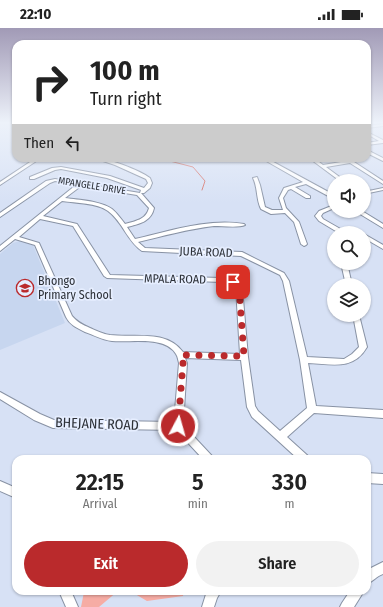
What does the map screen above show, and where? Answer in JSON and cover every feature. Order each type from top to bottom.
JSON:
[{"type":"street","points":[[371,152],[383,160]]},
{"type":"street","points":[[377,156],[383,155]]},
{"type":"street","points":[[0,184],[15,172],[32,162]]},
{"type":"street","points":[[109,162],[148,178],[150,183],[140,194]]},
{"type":"street","points":[[270,162],[327,194]]},
{"type":"street","points":[[316,162],[333,174]]},
{"type":"street","points":[[322,166],[352,162],[383,183]]},
{"type":"street","points":[[32,178],[41,176],[53,169],[61,168],[108,177],[144,190]]},
{"type":"street","points":[[255,178],[259,186],[259,200],[263,208],[270,212],[287,211]]},
{"type":"street","name":"MPANGELE DRIVE","points":[[0,215],[50,181],[55,180],[140,194],[152,208],[150,214],[141,221],[122,226]]},
{"type":"street","points":[[304,244],[296,222],[282,206],[281,198],[284,191],[307,182]]},
{"type":"street","points":[[0,249],[80,184]]},
{"type":"street","points":[[291,187],[308,197]]},
{"type":"street","points":[[371,192],[383,189]]},
{"type":"street","name":"JUBA ROAD","points":[[61,200],[111,210],[141,249],[149,251],[242,254],[282,274],[286,281],[304,360],[312,409]]},
{"type":"street","points":[[327,209],[321,212],[318,216],[321,220],[331,226]]},
{"type":"street","name":"MPALA ROAD","points":[[39,217],[75,225],[109,277],[227,280],[236,284],[239,287],[244,356],[251,407],[255,414],[300,455]]},
{"type":"street","points":[[370,218],[383,226]]},
{"type":"street","points":[[135,241],[212,225],[225,224],[242,226]]},
{"type":"street","points":[[14,237],[37,244],[69,317],[74,323],[106,337],[159,339],[168,342],[176,348],[182,355],[183,363],[178,426],[205,455]]},
{"type":"street","points":[[371,240],[383,247]]},
{"type":"street","points":[[304,360],[348,361],[364,347],[358,322]]},
{"type":"street","points":[[182,355],[244,356]]},
{"type":"street","name":"BHEJANE ROAD","points":[[0,395],[37,417],[53,424],[178,426]]},
{"type":"street","points":[[280,437],[312,409],[383,414]]},
{"type":"street","points":[[371,478],[383,479]]},
{"type":"street","points":[[0,486],[12,491]]},
{"type":"street","points":[[371,574],[383,568]]},
{"type":"street","points":[[67,595],[72,607]]},
{"type":"street","points":[[208,607],[211,595]]},
{"type":"street","points":[[346,607],[355,595]]},
{"type":"shaded area","name":"Bhongo Primary School","points":[[20,241],[33,245],[65,323],[0,350],[0,254],[13,243]]},
{"type":"shaded area","points":[[83,595],[113,595],[99,607],[81,607]]},
{"type":"shaded area","points":[[137,595],[183,595],[183,596],[147,601]]},
{"type":"waterway","points":[[174,162],[193,167],[205,181],[202,190]]},
{"type":"place","name":"Bhongo Primary School","points":[[25,288]]},
{"type":"route","points":[[178,426],[183,363],[182,355],[244,356],[239,287],[233,282]]}]
